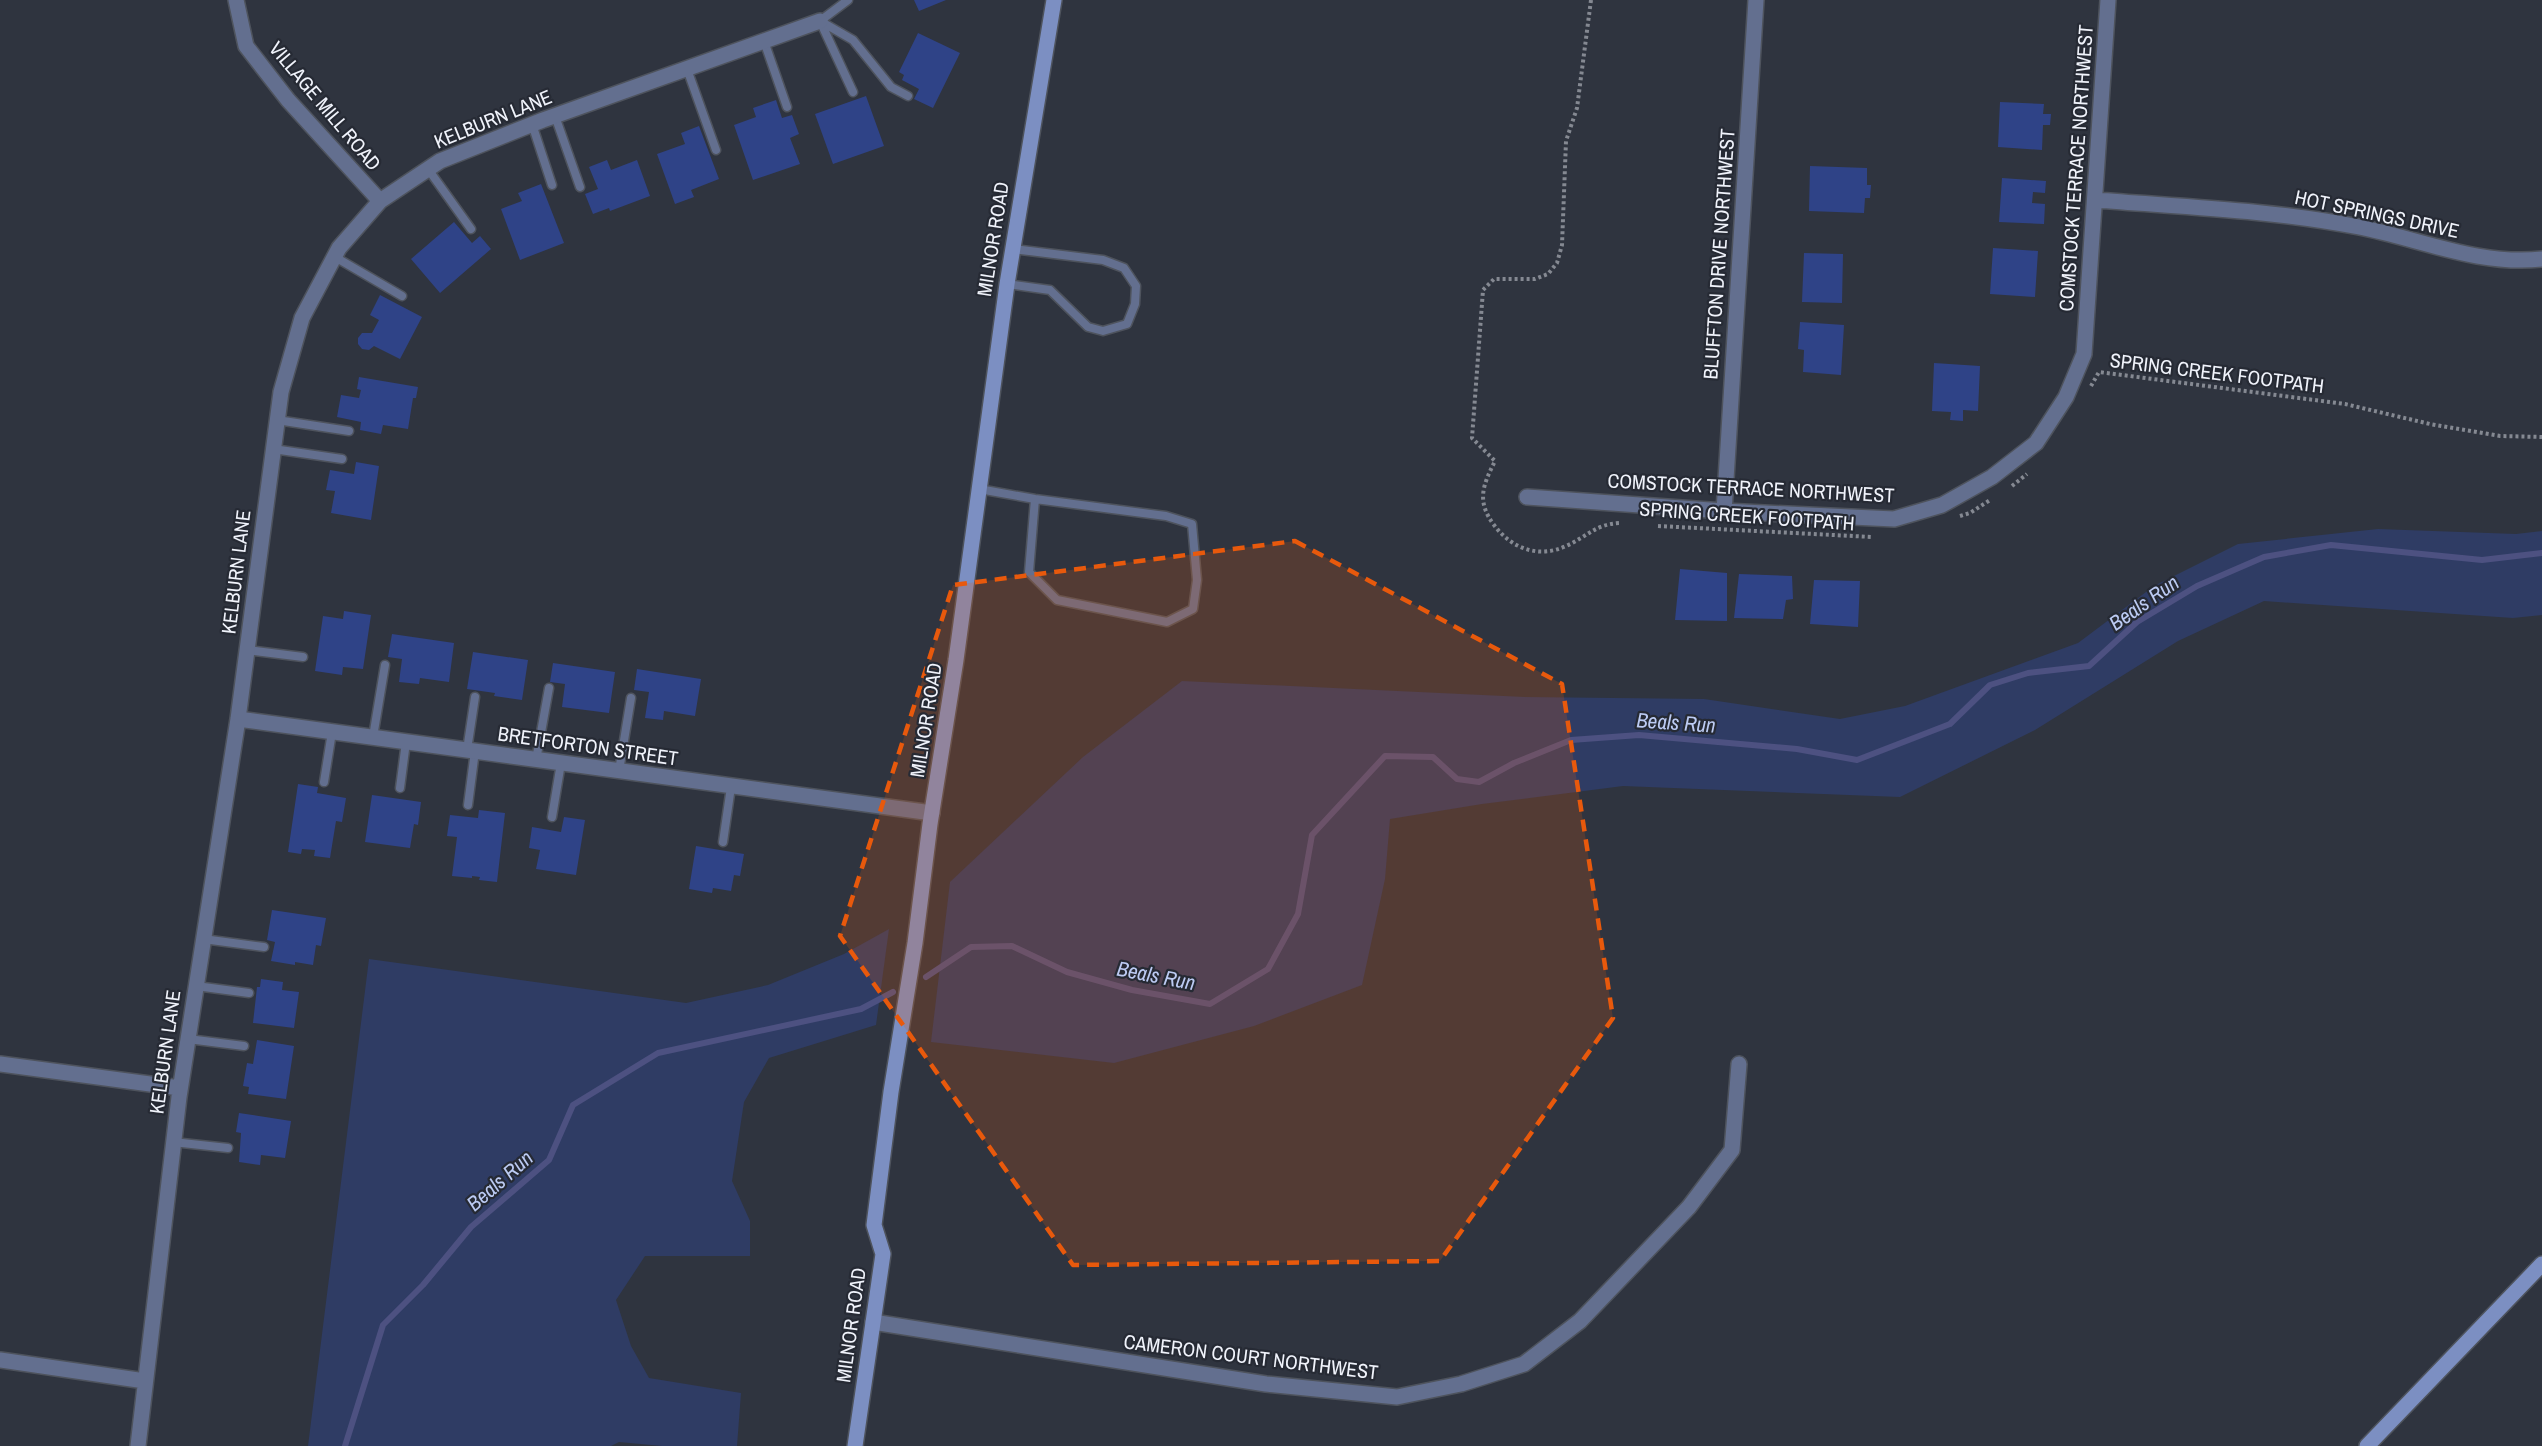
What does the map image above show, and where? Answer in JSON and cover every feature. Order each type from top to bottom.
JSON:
[{"type":"main road","name":"MILNOR ROAD","points":[[855,1446],[883,1254],[874,1225],[956,660],[1007,284],[1054,0]]},
{"type":"main road","points":[[2367,1446],[2542,1264]]},
{"type":"street","name":"VILLAGE MILL ROAD","points":[[236,0],[246,45],[288,100],[380,201]]},
{"type":"street","name":"BLUFFTON DRIVE NORTHWEST","points":[[1724,511],[1756,0]]},
{"type":"street","name":"COMSTOCK TERRACE NORTHWEST","points":[[1527,497],[1724,511],[1893,519],[1942,505],[1992,477],[2036,444],[2066,397],[2084,354],[2108,0]]},
{"type":"street","name":"KELBURN LANE","points":[[138,1446],[180,1088],[238,719],[281,392],[302,318],[335,256],[380,201],[440,161],[532,124],[820,21]]},
{"type":"street","name":"HOT SPRINGS DRIVE","points":[[2096,201],[2278,214],[2361,227],[2463,254],[2519,261],[2542,259]]},
{"type":"street","name":"BRETFORTON STREET","points":[[238,719],[932,813]]},
{"type":"street","points":[[0,1064],[180,1088]]},
{"type":"street","name":"CAMERON COURT NORTHWEST","points":[[873,1322],[1266,1384],[1397,1397],[1461,1384],[1524,1364],[1580,1321],[1689,1207],[1732,1150],[1739,1064]]},
{"type":"street","points":[[0,1360],[145,1382]]},
{"type":"lane","points":[[820,21],[848,0]]},
{"type":"lane","points":[[820,21],[853,92]]},
{"type":"lane","points":[[820,21],[853,40],[891,87],[908,96]]},
{"type":"lane","points":[[764,41],[787,107]]},
{"type":"lane","points":[[687,69],[716,150]]},
{"type":"lane","points":[[555,116],[580,187]]},
{"type":"lane","points":[[532,124],[552,185]]},
{"type":"lane","points":[[428,170],[471,229]]},
{"type":"lane","points":[[1007,284],[1050,290],[1088,327],[1103,331],[1127,324],[1135,303],[1136,286],[1124,268],[1103,260],[1013,249]]},
{"type":"lane","points":[[335,256],[402,296]]},
{"type":"lane","points":[[277,420],[349,431]]},
{"type":"lane","points":[[273,449],[342,459]]},
{"type":"lane","points":[[979,489],[1035,499],[1166,516],[1192,524],[1197,580],[1193,609],[1167,622],[1057,600],[1029,572],[1035,499]]},
{"type":"lane","points":[[247,650],[303,657]]},
{"type":"lane","points":[[373,737],[385,665]]},
{"type":"lane","points":[[536,760],[549,688]]},
{"type":"lane","points":[[468,805],[475,697]]},
{"type":"lane","points":[[619,771],[631,698]]},
{"type":"lane","points":[[324,782],[332,732]]},
{"type":"lane","points":[[400,788],[406,742]]},
{"type":"lane","points":[[552,817],[561,763]]},
{"type":"lane","points":[[723,842],[731,787]]},
{"type":"lane","points":[[203,939],[264,947]]},
{"type":"lane","points":[[196,986],[249,993]]},
{"type":"lane","points":[[188,1039],[244,1046]]},
{"type":"lane","points":[[173,1142],[228,1148]]},
{"type":"path","name":"SPRING CREEK FOOTPATH","points":[[1591,0],[1577,108],[1566,141],[1562,245],[1557,263],[1548,274],[1535,279],[1494,279],[1483,290],[1472,438],[1495,461],[1482,487],[1485,513],[1502,536],[1518,548],[1540,553],[1565,547],[1600,526],[1630,524]]},
{"type":"path","name":"SPRING CREEK FOOTPATH","points":[[2087,393],[2099,372],[2345,404],[2430,424],[2500,436],[2542,437]]},
{"type":"path","points":[[2005,490],[2022,479],[2029,471]]},
{"type":"path","points":[[1949,520],[1970,513],[1996,496]]},
{"type":"path","name":"SPRING CREEK FOOTPATH","points":[[1653,525],[1874,537]]},
{"type":"highlighted area","points":[[1295,541],[1562,684],[1613,1018],[1440,1261],[1073,1265],[840,936],[953,585]]},
{"type":"shaded area","points":[[2378,529],[2516,534],[2542,531],[2542,615],[2513,618],[2264,601],[2178,641],[2035,730],[1900,797],[1623,786],[1482,804],[1390,819],[1385,879],[1362,985],[1254,1026],[1114,1063],[931,1042],[950,882],[1083,757],[1182,681],[1525,697],[1704,699],[1840,719],[1905,706],[2078,643],[2154,586],[2238,544]]},
{"type":"shaded area","points":[[889,929],[876,1025],[769,1058],[744,1102],[732,1181],[750,1221],[750,1256],[645,1256],[616,1300],[631,1346],[649,1378],[741,1393],[737,1446],[662,1446],[619,1442],[611,1446],[308,1446],[369,959],[686,1003],[768,985],[844,954]]},
{"type":"building","points":[[914,0],[946,0],[919,11]]},
{"type":"building","points":[[918,33],[960,53],[933,108],[914,99],[919,89],[902,80],[904,75],[899,72]]},
{"type":"building","points":[[866,96],[884,146],[833,164],[815,114]]},
{"type":"building","points":[[776,100],[782,118],[792,115],[799,134],[790,138],[800,164],[753,180],[734,125],[756,117],[753,108]]},
{"type":"building","points":[[2000,102],[2044,104],[2043,114],[2051,114],[2050,125],[2043,125],[2042,150],[1998,147]]},
{"type":"building","points":[[699,126],[719,179],[691,190],[694,197],[675,204],[657,154],[685,144],[681,133]]},
{"type":"building","points":[[607,160],[611,170],[637,160],[650,196],[610,211],[609,208],[593,214],[585,194],[598,189],[589,167]]},
{"type":"building","points":[[1810,166],[1867,168],[1867,185],[1871,185],[1870,198],[1865,198],[1864,213],[1809,211]]},
{"type":"building","points":[[2002,178],[2046,181],[2045,193],[2033,192],[2032,203],[2045,204],[2044,224],[1999,222]]},
{"type":"building","points":[[541,184],[564,243],[520,260],[501,209],[522,201],[518,193]]},
{"type":"building","points":[[454,222],[472,243],[480,236],[491,249],[440,293],[411,259]]},
{"type":"building","points":[[1993,248],[2038,251],[2035,297],[1990,294]]},
{"type":"building","points":[[1804,253],[1843,254],[1842,303],[1802,302]]},
{"type":"building","points":[[380,295],[422,317],[400,359],[374,346],[369,350],[362,349],[358,344],[358,338],[362,333],[372,333],[379,320],[370,315]]},
{"type":"building","points":[[1800,322],[1844,325],[1841,375],[1803,372],[1804,350],[1798,349]]},
{"type":"building","points":[[1934,363],[1980,366],[1978,411],[1963,410],[1963,421],[1950,420],[1951,412],[1932,411]]},
{"type":"building","points":[[359,377],[418,387],[416,398],[413,398],[408,429],[383,425],[381,434],[360,430],[361,422],[337,417],[341,395],[359,398],[361,390],[357,389]]},
{"type":"building","points":[[356,462],[379,466],[371,520],[331,513],[335,491],[326,490],[330,470],[354,474]]},
{"type":"building","points":[[1680,569],[1727,573],[1727,621],[1675,620]]},
{"type":"building","points":[[1739,574],[1792,576],[1793,599],[1786,600],[1783,619],[1734,618]]},
{"type":"building","points":[[1814,580],[1860,581],[1858,627],[1810,624]]},
{"type":"building","points":[[344,611],[371,615],[363,669],[343,667],[342,675],[315,671],[323,616],[343,619]]},
{"type":"building","points":[[392,634],[454,643],[449,682],[420,678],[419,684],[399,682],[402,659],[388,657]]},
{"type":"building","points":[[473,652],[528,660],[522,700],[467,689]]},
{"type":"building","points":[[553,663],[615,672],[609,713],[562,707],[565,684],[550,682]]},
{"type":"building","points":[[637,669],[701,679],[695,716],[664,711],[663,720],[645,718],[649,692],[634,690]]},
{"type":"building","points":[[298,784],[318,787],[317,793],[346,798],[342,822],[336,821],[330,858],[314,856],[315,850],[302,849],[301,854],[288,852]]},
{"type":"building","points":[[372,795],[421,802],[418,825],[414,824],[410,848],[365,842]]},
{"type":"building","points":[[479,810],[505,813],[497,882],[479,880],[480,877],[452,876],[457,837],[447,836],[450,815],[478,818]]},
{"type":"building","points":[[564,817],[585,820],[576,875],[536,869],[540,850],[529,848],[532,827],[561,832]]},
{"type":"building","points":[[696,846],[744,854],[740,876],[734,875],[731,891],[713,888],[712,893],[689,889]]},
{"type":"building","points":[[272,910],[326,918],[321,946],[316,945],[313,965],[271,961],[275,942],[267,940]]},
{"type":"building","points":[[261,979],[283,982],[282,990],[299,992],[294,1028],[253,1023],[257,987],[260,987]]},
{"type":"building","points":[[257,1040],[294,1046],[286,1099],[248,1094],[249,1087],[243,1086],[247,1063],[253,1064]]},
{"type":"building","points":[[239,1113],[291,1121],[285,1158],[261,1155],[260,1165],[239,1162],[241,1133],[236,1132]]},
{"type":"waterway","name":"Beals Run","points":[[926,977],[971,947],[1012,946],[1067,972],[1132,990],[1210,1004],[1268,969],[1298,914],[1312,835],[1385,756],[1433,757],[1457,779],[1479,782],[1514,763],[1571,740],[1639,735],[1797,749],[1857,760],[1950,724],[1990,685],[2028,673],[2089,666],[2137,622],[2197,586],[2264,557],[2331,545],[2482,560],[2542,553]]},
{"type":"waterway","name":"Beals Run","points":[[345,1446],[383,1325],[423,1285],[471,1227],[549,1160],[573,1105],[658,1053],[861,1009],[893,992]]}]
